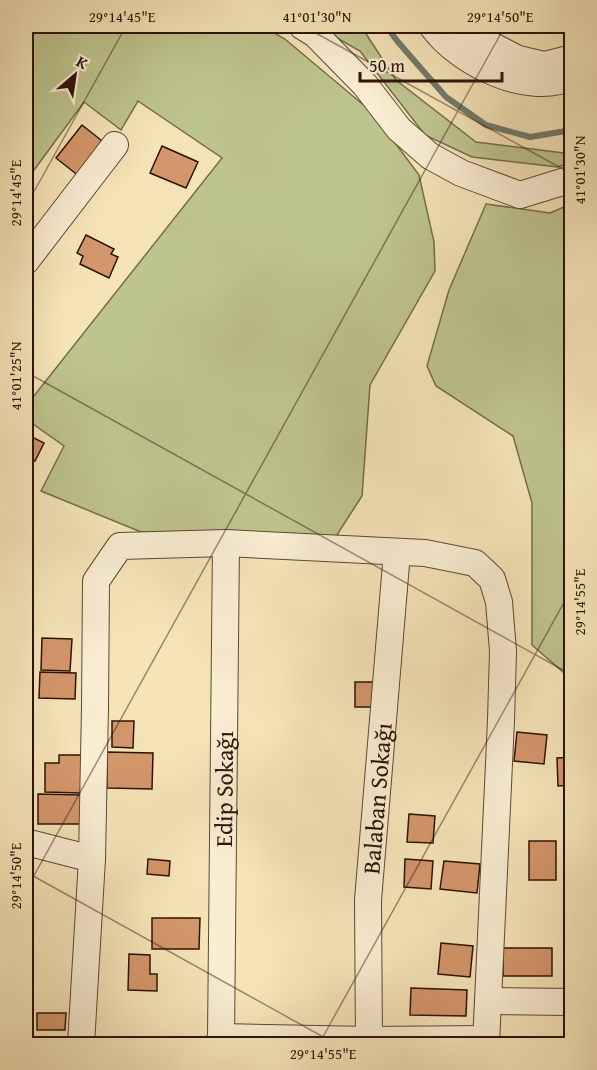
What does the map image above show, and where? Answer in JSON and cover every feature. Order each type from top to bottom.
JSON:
[{"type":"street","points":[[302,26],[315,34],[365,85],[399,129],[430,156],[461,173],[520,195],[572,178]]},
{"type":"street","points":[[432,26],[439,36],[462,55],[496,74],[520,81],[543,83],[572,77]]},
{"type":"street","points":[[466,26],[489,44],[518,59],[544,65],[572,58]]},
{"type":"street","points":[[26,261],[115,145]]},
{"type":"street","points":[[81,1044],[92,859],[96,581],[120,546],[226,543],[425,553],[475,563],[492,579],[499,602],[503,651],[486,1042],[220,1041]]},
{"type":"street","name":"Edip Sokağı","points":[[220,1041],[226,543]]},
{"type":"street","name":"Balaban Sokağı","points":[[369,1042],[368,900],[397,552]]},
{"type":"street","points":[[26,842],[92,859]]},
{"type":"street","points":[[488,1001],[572,1002]]},
{"type":"green space","points":[[26,26],[262,26],[285,39],[373,113],[419,175],[434,242],[435,271],[370,385],[362,496],[326,552],[141,532],[41,491],[64,446],[26,419],[26,406],[222,158],[138,101],[121,130],[84,102],[26,181]]},
{"type":"green space","points":[[316,26],[361,26],[396,80],[476,142],[564,153],[571,150],[571,162],[558,167],[472,157],[425,135],[360,51]]},
{"type":"green space","points":[[486,204],[550,213],[571,204],[571,679],[532,645],[532,503],[513,436],[436,386],[427,366],[449,290]]},
{"type":"building","points":[[82,125],[106,144],[80,177],[56,158]]},
{"type":"building","points":[[162,146],[198,162],[186,188],[150,173]]},
{"type":"building","points":[[86,235],[114,249],[111,254],[118,257],[109,278],[80,264],[83,256],[77,253]]},
{"type":"building","points":[[26,434],[44,443],[35,461],[26,457]]},
{"type":"building","points":[[42,638],[72,639],[70,671],[41,670]]},
{"type":"building","points":[[40,672],[76,673],[75,699],[39,698]]},
{"type":"building","points":[[355,682],[373,682],[373,707],[355,707]]},
{"type":"building","points":[[112,721],[134,721],[133,748],[112,747]]},
{"type":"building","points":[[517,732],[547,735],[544,764],[514,761]]},
{"type":"building","points":[[107,752],[153,753],[152,789],[107,788]]},
{"type":"building","points":[[59,755],[82,755],[81,793],[45,792],[45,763],[59,763]]},
{"type":"building","points":[[572,757],[572,785],[558,786],[557,758]]},
{"type":"building","points":[[38,794],[81,795],[81,824],[38,824]]},
{"type":"building","points":[[409,814],[435,816],[433,843],[407,842]]},
{"type":"building","points":[[529,841],[556,841],[556,880],[529,880]]},
{"type":"building","points":[[148,859],[170,861],[169,876],[147,874]]},
{"type":"building","points":[[405,859],[433,861],[431,889],[404,887]]},
{"type":"building","points":[[444,861],[480,864],[477,893],[440,889]]},
{"type":"building","points":[[26,894],[32,894],[30,931],[26,931]]},
{"type":"building","points":[[152,918],[200,918],[199,949],[152,949]]},
{"type":"building","points":[[441,943],[473,946],[470,977],[438,974]]},
{"type":"building","points":[[503,948],[552,948],[552,976],[503,976]]},
{"type":"building","points":[[129,954],[150,955],[150,974],[157,974],[157,991],[128,990]]},
{"type":"building","points":[[411,988],[467,990],[466,1016],[410,1015]]},
{"type":"building","points":[[26,1006],[33,1007],[28,1044],[26,1044]]},
{"type":"building","points":[[37,1013],[66,1013],[65,1030],[37,1030]]},
{"type":"waterway","points":[[386,26],[446,97],[486,125],[530,137],[572,130]]}]
